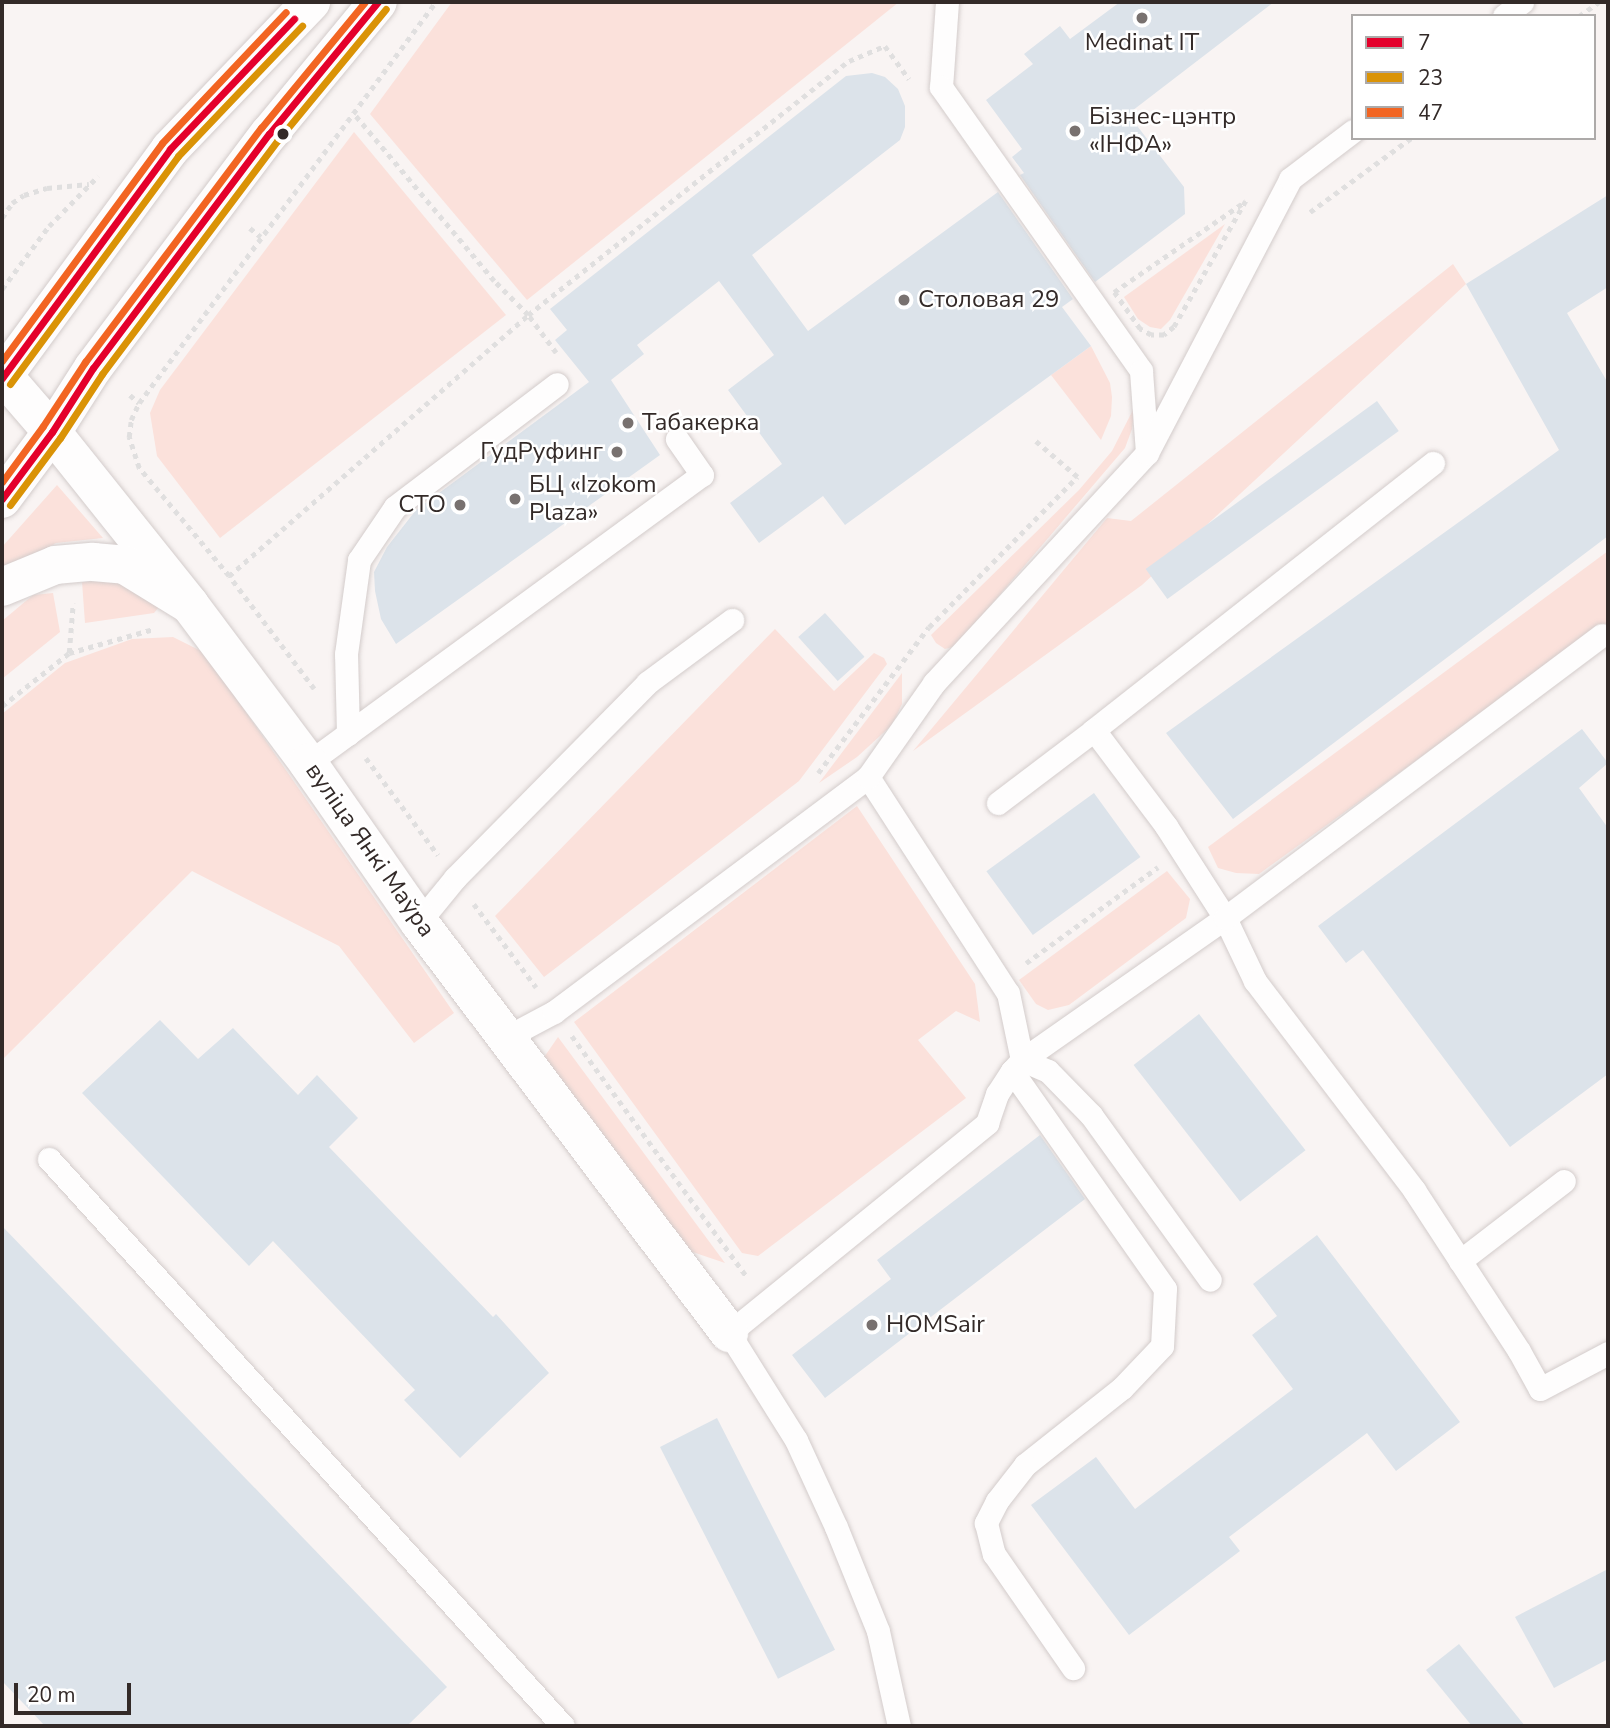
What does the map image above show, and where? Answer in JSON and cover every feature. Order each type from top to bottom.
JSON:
[{"type":"main road","points":[[2,376],[170,149],[312,2]]},
{"type":"main road","points":[[2,499],[52,432],[93,368],[269,134],[378,2]]},
{"type":"main road","name":"вуліца Янкі Маўра","points":[[2,376],[52,432],[175,616],[308,763],[419,922],[729,1333]]},
{"type":"main road","points":[[2,587],[55,565],[93,562],[125,565],[175,616]]},
{"type":"lane","points":[[947,2],[941,87],[1141,371],[1147,453]]},
{"type":"lane","points":[[1507,14],[1522,2]]},
{"type":"lane","points":[[507,1037],[555,1012],[868,777],[934,682],[1147,453],[1290,179],[1351,133]]},
{"type":"lane","points":[[348,734],[346,653],[359,560],[395,507],[557,384]]},
{"type":"lane","points":[[308,763],[702,475],[677,439]]},
{"type":"lane","points":[[998,803],[1433,463]]},
{"type":"lane","points":[[419,922],[455,878],[647,683],[732,620]]},
{"type":"lane","points":[[899,1726],[878,1631],[836,1527],[796,1440],[729,1333],[987,1123],[997,1094],[1017,1065],[1225,919],[1602,635]]},
{"type":"lane","points":[[1094,730],[1181,850],[1225,919],[1255,981],[1414,1190],[1519,1350],[1540,1389],[1608,1353]]},
{"type":"lane","points":[[868,777],[1008,993],[1017,1065],[1165,1289],[1161,1346],[1122,1388],[1025,1465],[997,1501],[986,1523],[994,1554],[1073,1668]]},
{"type":"lane","points":[[1017,1065],[1048,1071],[1091,1115],[1210,1280]]},
{"type":"lane","points":[[49,1158],[563,1726]]},
{"type":"lane","points":[[1460,1261],[1564,1181]]},
{"type":"path","points":[[436,2],[139,403],[131,420],[129,437],[139,468],[229,576],[348,734],[555,1012],[767,1304]]},
{"type":"path","points":[[1582,14],[1599,2]]},
{"type":"path","points":[[229,576],[528,315],[849,61],[885,46],[915,87]]},
{"type":"path","points":[[353,112],[494,281],[528,315]]},
{"type":"path","points":[[2,218],[12,204],[24,195],[47,188],[90,184]]},
{"type":"path","points":[[1246,201],[1220,246],[1174,327],[1164,335],[1151,335],[1140,329],[1114,292],[1246,201]]},
{"type":"path","points":[[2,289],[49,226]]},
{"type":"path","points":[[130,395],[139,403]]},
{"type":"path","points":[[1036,442],[1078,477]]},
{"type":"path","points":[[810,783],[929,626],[1087,468]]},
{"type":"path","points":[[69,653],[73,599]]},
{"type":"path","points":[[2,706],[69,653],[175,616]]},
{"type":"path","points":[[1018,969],[1181,850]]},
{"type":"shaded area","points":[[452,2],[899,2],[527,300],[370,114]]},
{"type":"shaded area","points":[[354,132],[506,315],[220,538],[157,456],[150,413],[160,390]]},
{"type":"shaded area","points":[[1225,224],[1170,320],[1161,329],[1150,327],[1138,319],[1124,297]]},
{"type":"shaded area","points":[[1453,264],[1466,284],[1142,585],[913,751],[1107,518],[1131,521]]},
{"type":"shaded area","points":[[1091,346],[1110,383],[1112,397],[1111,416],[1101,440],[1051,375]]},
{"type":"shaded area","points":[[1135,406],[1132,429],[1125,448],[956,646],[945,649],[936,643],[931,635],[1079,490],[1112,451]]},
{"type":"shaded area","points":[[57,485],[103,538],[56,543],[2,575],[2,547]]},
{"type":"shaded area","points":[[1608,551],[1608,622],[1259,874],[1236,873],[1218,868],[1208,847]]},
{"type":"shaded area","points":[[138,578],[163,602],[154,613],[85,623],[82,582]]},
{"type":"shaded area","points":[[53,593],[60,632],[2,679],[2,621],[33,595]]},
{"type":"shaded area","points":[[775,629],[834,691],[874,653],[884,658],[887,664],[799,781],[544,977],[495,916]]},
{"type":"shaded area","points":[[173,637],[205,653],[454,1013],[414,1043],[339,946],[192,871],[2,1060],[2,714],[65,663],[132,639]]},
{"type":"shaded area","points":[[902,673],[902,704],[892,725],[857,757],[819,783]]},
{"type":"shaded area","points":[[857,806],[975,984],[980,1022],[956,1011],[918,1040],[966,1098],[758,1256],[742,1253],[574,1022]]},
{"type":"shaded area","points":[[1167,871],[1190,899],[1186,918],[1069,1005],[1048,1010],[1036,1004],[1019,980]]},
{"type":"shaded area","points":[[558,1037],[725,1263],[672,1245],[538,1066]]},
{"type":"building","name":"Бізнес-цэнтр «ІНФА»","points":[[1120,2],[1274,2],[1128,114],[1184,187],[1185,214],[1095,282],[1020,175],[1024,173],[1012,157],[1022,149],[986,100],[1033,64],[1024,54],[1060,26],[1070,39]]},
{"type":"building","points":[[872,73],[885,77],[898,89],[905,106],[905,127],[900,140],[752,255],[808,331],[998,192],[1073,299],[1062,307],[1091,346],[845,525],[823,496],[759,543],[730,503],[782,464],[728,390],[774,355],[719,281],[637,345],[644,354],[611,380],[660,455],[396,644],[381,619],[375,591],[374,572],[387,547],[416,510],[589,382],[555,340],[567,330],[550,309],[846,76]]},
{"type":"building","points":[[1608,195],[1608,287],[1567,313],[1608,383],[1608,536],[1233,819],[1166,733],[1559,450],[1466,284]]},
{"type":"building","points":[[1377,401],[1399,431],[1167,599],[1146,569]]},
{"type":"building","points":[[825,613],[864,657],[838,681],[798,637]]},
{"type":"building","points":[[1582,729],[1608,763],[1579,788],[1608,828],[1608,1074],[1510,1147],[1363,950],[1346,963],[1318,926]]},
{"type":"building","points":[[1094,793],[1140,857],[1033,935],[986,871]]},
{"type":"building","points":[[1199,1014],[1306,1150],[1240,1201],[1134,1065]]},
{"type":"building","points":[[160,1020],[198,1059],[233,1028],[298,1095],[317,1075],[358,1118],[329,1147],[493,1317],[496,1314],[549,1373],[460,1458],[404,1400],[415,1390],[273,1241],[249,1266],[82,1093]]},
{"type":"building","points":[[1040,1135],[1085,1199],[825,1398],[792,1355],[891,1279],[877,1260]]},
{"type":"building","points":[[2,1226],[447,1687],[407,1726],[45,1726],[2,1681]]},
{"type":"building","points":[[1317,1235],[1460,1422],[1396,1471],[1367,1433],[1229,1537],[1240,1551],[1129,1635],[1031,1505],[1096,1457],[1135,1509],[1293,1389],[1252,1335],[1277,1316],[1253,1284]]},
{"type":"building","points":[[717,1418],[835,1650],[778,1679],[660,1447]]},
{"type":"building","points":[[1608,1569],[1608,1659],[1554,1688],[1515,1617]]},
{"type":"building","points":[[1459,1644],[1525,1726],[1472,1726],[1426,1670]]},
{"type":"transit line","name":"47","points":[[2,482],[85,362],[261,128],[365,2]]},
{"type":"transit line","name":"7","points":[[2,499],[52,432],[93,368],[269,134],[378,2]]},
{"type":"transit line","name":"23","points":[[10,505],[60,438],[102,374],[277,141],[386,9]]},
{"type":"transit line","name":"47","points":[[2,361],[162,143],[286,12]]},
{"type":"transit line","name":"7","points":[[2,378],[170,149],[294,19]]},
{"type":"transit line","name":"23","points":[[10,384],[178,156],[302,26]]},
{"type":"place","name":"Medinat IT","points":[[1142,18]]},
{"type":"place","name":"Бізнес-цэнтр «ІНФА»","points":[[1075,131]]},
{"type":"place","name":"Столовая 29","points":[[904,300]]},
{"type":"place","name":"Табакерка","points":[[628,423]]},
{"type":"place","name":"ГудРуфинг","points":[[617,452]]},
{"type":"place","name":"БЦ «Izokom Plaza»","points":[[515,499]]},
{"type":"place","name":"СТО","points":[[460,505]]},
{"type":"place","name":"HOMSair","points":[[872,1325]]}]
